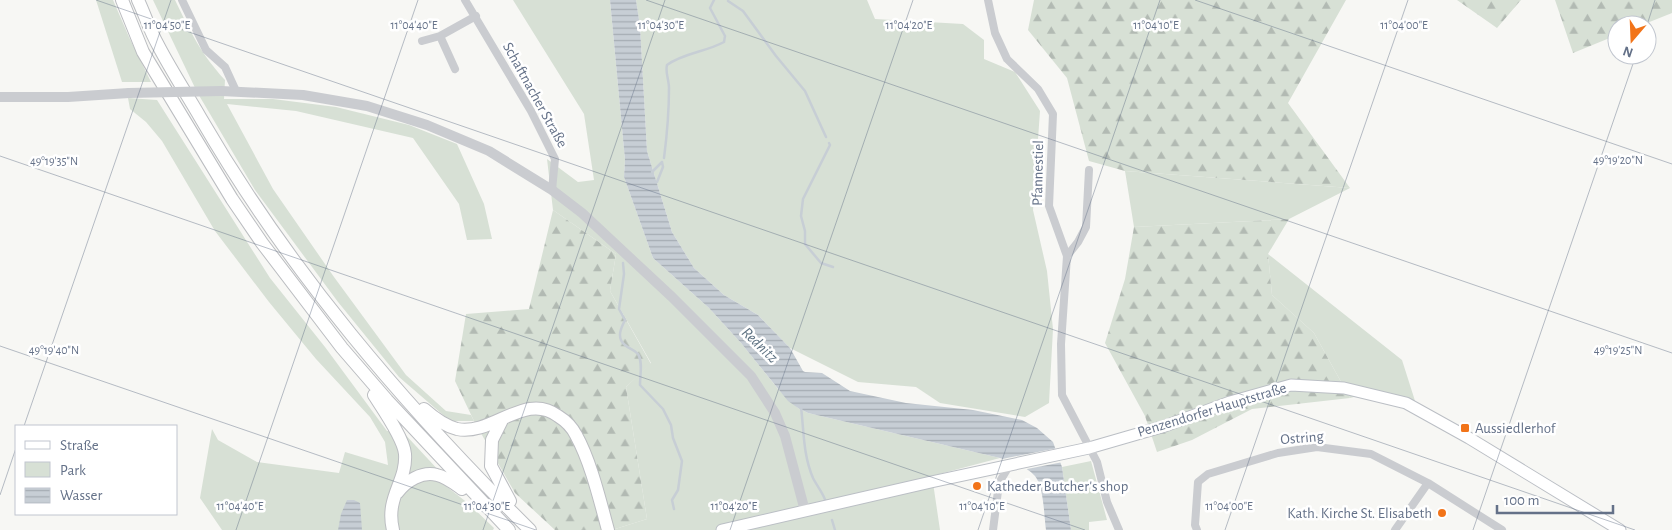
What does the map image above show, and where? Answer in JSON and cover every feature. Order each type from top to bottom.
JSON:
[{"type":"highway","points":[[122,0],[143,52],[232,199],[295,288],[342,348],[387,400],[509,530]]},
{"type":"highway","points":[[138,0],[157,44],[216,146],[283,248],[377,367],[438,435],[529,529]]},
{"type":"highway","points":[[342,348],[380,404],[402,441],[405,454],[404,469],[393,499],[390,515],[393,530]]},
{"type":"highway","points":[[377,367],[435,418],[457,429],[480,428],[502,420],[513,413],[536,408],[546,410],[566,422],[576,435],[586,458],[609,527]]},
{"type":"highway","points":[[502,420],[492,440],[490,466],[504,492],[529,529]]},
{"type":"highway","points":[[393,499],[409,481],[424,474],[437,474],[451,481],[488,509]]},
{"type":"main road","name":"Penzendorfer Hauptstraße","points":[[722,530],[1089,448],[1165,426],[1230,402],[1291,385],[1344,388],[1406,403],[1428,414],[1620,530]]},
{"type":"street","points":[[182,0],[206,50],[225,67],[236,91]]},
{"type":"street","name":"Schaftnacher Straße","points":[[465,0],[531,111],[555,159],[552,190]]},
{"type":"street","name":"Pfannestiel","points":[[988,0],[995,34],[1007,59],[1038,89],[1053,114],[1049,206],[1067,256],[1060,344],[1062,395],[1097,462],[1107,502],[1119,530]]},
{"type":"street","points":[[422,41],[440,36],[476,16]]},
{"type":"street","points":[[440,36],[455,69]]},
{"type":"street","points":[[0,97],[68,97],[129,93],[221,91],[303,95],[367,106],[427,125],[490,151],[552,190],[582,213],[672,297],[751,376],[776,413],[806,511]]},
{"type":"street","points":[[1067,256],[1078,242],[1086,227],[1089,170]]},
{"type":"street","name":"Ostring","points":[[1197,530],[1195,525],[1198,482],[1208,474],[1278,453],[1318,447],[1371,454],[1428,483]]},
{"type":"street","points":[[993,530],[999,484],[1013,466]]},
{"type":"street","points":[[1395,530],[1428,483],[1502,530]]},
{"type":"green space","points":[[96,0],[113,0],[151,82],[122,82]]},
{"type":"green space","points":[[153,0],[175,0],[191,32],[225,80],[224,99],[273,99],[336,107],[409,125],[457,144],[484,204],[492,239],[467,240],[459,204],[413,138],[296,111],[227,104],[273,189],[334,277],[406,375],[446,411],[471,415],[474,421],[450,421],[399,377],[338,302],[255,190],[197,92]]},
{"type":"green space","points":[[513,0],[610,0],[625,160],[624,177],[653,258],[709,308],[741,343],[778,389],[798,408],[808,413],[1000,458],[932,476],[940,530],[612,530],[647,519],[626,387],[651,363],[610,291],[616,254],[553,210],[547,159],[578,182],[594,180],[584,114]]},
{"type":"green space","points":[[636,0],[867,0],[875,19],[963,24],[984,40],[984,59],[1015,72],[1040,111],[1033,210],[1047,271],[1053,329],[1049,403],[1025,417],[940,403],[916,387],[858,382],[790,348],[758,315],[724,295],[694,268],[672,232],[647,151],[640,26]]},
{"type":"green space","points":[[1034,0],[1346,0],[1288,103],[1350,188],[1125,171],[1089,161],[1067,78],[1028,30]]},
{"type":"green space","points":[[1457,0],[1521,0],[1497,28]]},
{"type":"green space","points":[[1555,0],[1672,0],[1672,13],[1657,19],[1657,15],[1607,15],[1607,39],[1573,53]]},
{"type":"green space","points":[[128,98],[157,100],[270,278],[325,347],[387,431],[402,431],[441,473],[442,483],[469,504],[494,528],[493,530],[222,530],[200,498],[212,429],[218,440],[257,462],[339,473],[345,452],[388,465],[385,442],[370,417],[316,359],[269,302],[215,231],[162,141],[146,122],[130,109]]},
{"type":"green space","points":[[1125,171],[1350,188],[1289,219],[1134,227]]},
{"type":"green space","points":[[553,210],[616,254],[610,291],[651,364],[626,387],[647,519],[612,530],[555,530],[515,493],[474,421],[455,381],[466,314],[529,309]]},
{"type":"green space","points":[[1289,219],[1268,254],[1272,295],[1314,333],[1350,398],[1252,409],[1192,440],[1157,452],[1145,416],[1105,343],[1125,279],[1134,227]]},
{"type":"green space","points":[[1268,254],[1402,360],[1416,404],[1374,392],[1350,398],[1314,333],[1272,295]]},
{"type":"green space","points":[[1091,461],[1107,520],[1089,522],[1089,530],[1071,530],[1062,467]]},
{"type":"water","name":"Rednitz","points":[[610,0],[636,0],[640,26],[647,151],[672,232],[694,268],[724,295],[758,315],[790,348],[805,372],[822,373],[850,391],[906,403],[973,410],[1022,420],[1037,428],[1053,442],[1062,467],[1071,530],[1046,530],[1042,494],[1038,481],[1035,476],[1019,465],[1000,458],[808,413],[798,408],[788,401],[741,343],[709,308],[653,258],[624,177],[625,160]]},
{"type":"water","points":[[347,500],[354,500],[360,503],[362,530],[338,530],[341,514]]},
{"type":"pier","points":[[1058,448],[1063,462],[1022,470],[997,460]]},
{"type":"waterway","points":[[664,158],[669,106],[667,65],[680,58],[724,42],[725,36],[710,8],[714,0]]},
{"type":"waterway","points":[[728,1],[743,11],[805,91],[826,137]]},
{"type":"waterway","points":[[829,143],[830,145],[803,199],[801,216],[805,231],[805,244],[821,263],[833,267]]},
{"type":"waterway","points":[[652,172],[662,162]]},
{"type":"waterway","points":[[657,182],[663,167],[662,162]]},
{"type":"waterway","points":[[623,263],[624,274],[619,309],[625,320],[620,336],[622,342],[640,357],[640,385],[663,409],[671,425],[673,438],[682,461],[678,490],[672,500],[674,509]]},
{"type":"waterway","points":[[801,407],[807,461],[813,478],[826,502]]},
{"type":"waterway","points":[[832,520],[835,530]]},
{"type":"place","name":"Aussiedlerhof","points":[[1465,428]]},
{"type":"place","name":"Katheder Butcher's shop","points":[[977,486]]},
{"type":"place","name":"Kath. Kirche St. Elisabeth","points":[[1442,513]]}]
